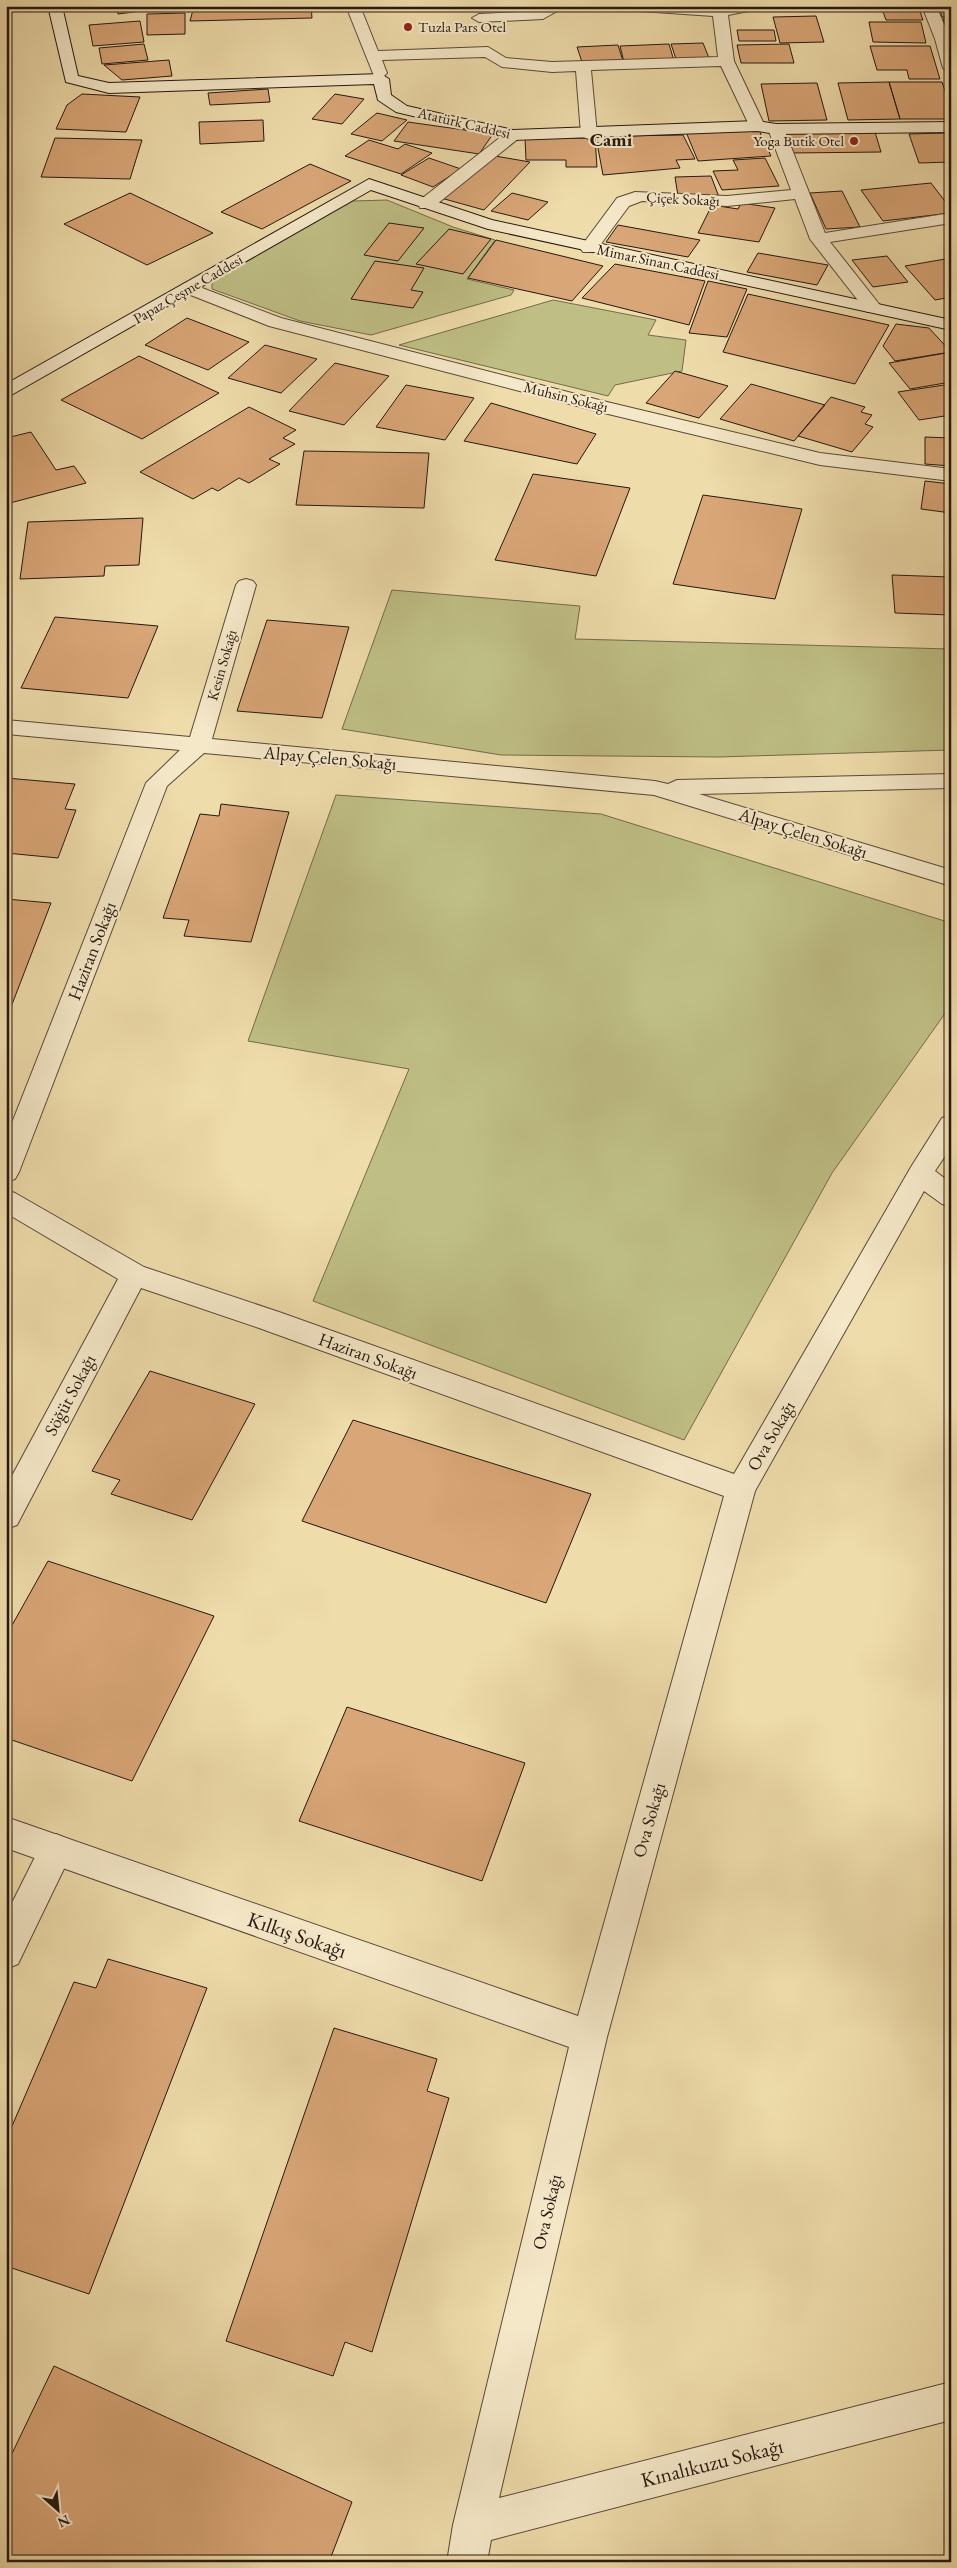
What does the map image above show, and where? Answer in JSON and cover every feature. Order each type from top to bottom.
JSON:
[{"type":"street","points":[[55,6],[70,79],[110,88],[381,79]]},
{"type":"street","name":"Atatürk Caddesi","points":[[353,6],[381,79],[384,97],[402,109],[513,135],[589,134],[757,126],[776,130],[951,127]]},
{"type":"street","points":[[488,52],[477,12],[543,15],[559,6]]},
{"type":"street","points":[[626,6],[720,12],[754,6]]},
{"type":"street","points":[[929,6],[947,39],[951,68]]},
{"type":"street","points":[[720,12],[726,61],[757,126]]},
{"type":"street","points":[[373,56],[488,52],[502,62],[552,67],[726,61]]},
{"type":"street","points":[[583,67],[589,134]]},
{"type":"street","points":[[776,130],[819,239],[873,308]]},
{"type":"street","points":[[426,204],[513,135]]},
{"type":"street","name":"Mimar Sinan Caddesi","points":[[369,184],[488,224],[589,248],[949,323]]},
{"type":"street","name":"Papaz Çeşme Caddesi","points":[[6,392],[369,184]]},
{"type":"street","name":"Çiçek Sokağı","points":[[589,248],[623,202],[641,196],[727,201],[800,194]]},
{"type":"street","points":[[819,239],[951,218]]},
{"type":"street","name":"Muhsin Sokağı","points":[[190,288],[275,322],[604,407],[820,459],[951,475]]},
{"type":"street","name":"Kesin Sokağı","points":[[199,745],[246,585]]},
{"type":"street","name":"Alpay Çelen Sokağı","points":[[6,728],[655,788],[951,781]]},
{"type":"street","name":"Haziran Sokağı","points":[[6,1172],[157,784],[199,745]]},
{"type":"street","name":"Alpay Çelen Sokağı","points":[[655,788],[951,878]]},
{"type":"street","name":"Ova Sokağı","points":[[467,2562],[473,2524],[589,2037],[741,1489],[920,1174],[951,1125]]},
{"type":"street","points":[[920,1174],[951,1197]]},
{"type":"street","name":"Haziran Sokağı","points":[[6,1200],[134,1275],[270,1320],[741,1489]]},
{"type":"street","name":"Söğüt Sokağı","points":[[6,1516],[134,1275]]},
{"type":"street","name":"Kılkış Sokağı","points":[[6,1832],[589,2037]]},
{"type":"street","points":[[6,1952],[56,1850]]},
{"type":"street","name":"Kınalıkuzu Sokağı","points":[[473,2524],[951,2401]]},
{"type":"green space","points":[[387,200],[453,227],[495,240],[467,279],[514,290],[511,295],[371,335],[300,321],[212,289],[212,281],[353,201]]},
{"type":"green space","points":[[553,300],[656,320],[648,335],[686,340],[682,371],[615,385],[608,396],[399,345]]},
{"type":"green space","points":[[392,590],[580,606],[575,639],[951,649],[951,750],[718,757],[501,755],[342,729]]},
{"type":"green space","points":[[336,795],[601,814],[951,923],[951,1005],[832,1173],[684,1440],[313,1301],[409,1069],[248,1041]]},
{"type":"building","points":[[116,6],[159,6],[157,9],[118,14]]},
{"type":"building","points":[[159,6],[191,6],[190,9],[157,9]]},
{"type":"building","points":[[194,6],[311,6],[312,18],[190,21]]},
{"type":"building","points":[[487,6],[537,6],[488,10]]},
{"type":"building","points":[[881,6],[918,6],[923,20],[886,20]]},
{"type":"building","points":[[939,6],[951,6],[951,17],[942,17]]},
{"type":"building","points":[[185,13],[185,34],[147,35],[147,14]]},
{"type":"building","points":[[816,16],[824,42],[780,43],[773,17]]},
{"type":"building","points":[[943,19],[951,19],[951,33],[948,33]]},
{"type":"building","points":[[140,21],[144,42],[93,46],[89,25]]},
{"type":"building","points":[[869,22],[921,22],[926,43],[873,42]]},
{"type":"building","points":[[737,30],[774,30],[776,41],[739,41]]},
{"type":"building","points":[[703,43],[709,58],[676,59],[671,44]]},
{"type":"building","points":[[144,44],[148,60],[102,64],[99,48]]},
{"type":"building","points":[[669,44],[674,61],[624,62],[620,46]]},
{"type":"building","points":[[789,44],[794,63],[741,63],[737,45]]},
{"type":"building","points":[[618,45],[623,61],[582,62],[577,47]]},
{"type":"building","points":[[870,46],[930,46],[940,79],[909,79],[907,70],[877,70]]},
{"type":"building","points":[[169,60],[172,76],[122,80],[104,65]]},
{"type":"building","points":[[889,82],[942,82],[951,108],[951,119],[900,119]]},
{"type":"building","points":[[889,82],[900,119],[848,120],[838,83]]},
{"type":"building","points":[[817,83],[827,120],[769,121],[761,84]]},
{"type":"building","points":[[268,89],[270,102],[210,105],[208,93]]},
{"type":"building","points":[[82,94],[140,97],[126,132],[56,129],[67,105]]},
{"type":"building","points":[[335,94],[364,99],[342,124],[312,119]]},
{"type":"building","points":[[377,113],[407,120],[382,141],[351,134]]},
{"type":"building","points":[[263,120],[264,141],[200,144],[199,122]]},
{"type":"building","points":[[408,122],[493,134],[479,154],[394,141]]},
{"type":"building","points":[[758,128],[771,156],[698,161],[686,132]]},
{"type":"building","points":[[875,132],[881,152],[791,153],[786,133]]},
{"type":"building","points":[[946,133],[951,146],[951,162],[919,163],[909,134]]},
{"type":"building","points":[[683,135],[695,159],[676,160],[680,168],[603,175],[597,143],[621,143],[621,136]]},
{"type":"building","points":[[55,138],[142,140],[130,179],[41,177]]},
{"type":"building","points":[[525,138],[595,138],[597,167],[566,167],[566,160],[526,160]]},
{"type":"building","points":[[369,140],[398,149],[405,144],[432,153],[401,174],[345,156]]},
{"type":"building","points":[[495,156],[530,162],[484,210],[441,198],[473,175]]},
{"type":"building","points":[[429,158],[461,169],[433,187],[401,175]]},
{"type":"building","points":[[765,158],[779,186],[722,190],[713,171],[738,170],[733,160]]},
{"type":"building","points":[[310,164],[351,181],[262,229],[221,212]]},
{"type":"building","points":[[711,176],[719,197],[678,196],[675,177]]},
{"type":"building","points":[[931,183],[951,209],[951,213],[883,221],[861,190]]},
{"type":"building","points":[[842,191],[860,227],[826,229],[810,193]]},
{"type":"building","points":[[130,193],[213,233],[147,265],[64,224]]},
{"type":"building","points":[[512,193],[548,202],[528,220],[491,211]]},
{"type":"building","points":[[741,203],[775,208],[759,242],[698,233],[712,205],[738,209]]},
{"type":"building","points":[[389,223],[424,228],[398,261],[364,255]]},
{"type":"building","points":[[618,225],[700,240],[688,257],[606,242]]},
{"type":"building","points":[[449,229],[491,239],[463,274],[416,264]]},
{"type":"building","points":[[496,240],[603,266],[572,301],[468,278]]},
{"type":"building","points":[[758,253],[828,265],[817,285],[747,272]]},
{"type":"building","points":[[887,256],[908,282],[873,287],[852,260]]},
{"type":"building","points":[[951,258],[951,297],[935,300],[905,266]]},
{"type":"building","points":[[375,261],[424,268],[411,290],[423,292],[413,308],[351,299]]},
{"type":"building","points":[[615,264],[705,281],[689,325],[582,298]]},
{"type":"building","points":[[708,281],[747,289],[727,337],[689,333]]},
{"type":"building","points":[[748,294],[889,325],[855,384],[723,352]]},
{"type":"building","points":[[187,318],[249,342],[208,370],[145,345]]},
{"type":"building","points":[[896,324],[929,328],[951,352],[895,361],[883,346]]},
{"type":"building","points":[[265,345],[317,359],[281,393],[228,378]]},
{"type":"building","points":[[951,352],[951,382],[910,389],[889,363]]},
{"type":"building","points":[[139,356],[219,393],[142,439],[61,400]]},
{"type":"building","points":[[335,363],[389,376],[344,425],[289,411]]},
{"type":"building","points":[[675,371],[728,386],[699,418],[646,403]]},
{"type":"building","points":[[751,384],[825,405],[794,441],[720,419]]},
{"type":"building","points":[[951,384],[951,415],[919,420],[898,392]]},
{"type":"building","points":[[406,385],[474,398],[445,440],[376,427]]},
{"type":"building","points":[[831,397],[865,407],[861,412],[872,415],[865,424],[873,427],[852,452],[798,436]]},
{"type":"building","points":[[491,403],[596,434],[577,464],[464,441]]},
{"type":"building","points":[[249,407],[296,430],[283,438],[295,444],[269,459],[280,464],[249,483],[239,478],[218,491],[212,488],[193,499],[140,472]]},
{"type":"building","points":[[31,432],[56,470],[74,466],[86,483],[6,504],[6,438]]},
{"type":"building","points":[[925,437],[951,438],[951,466],[925,464]]},
{"type":"building","points":[[304,451],[429,453],[424,508],[296,505]]},
{"type":"building","points":[[533,474],[630,488],[596,576],[495,560]]},
{"type":"building","points":[[925,481],[951,484],[951,513],[921,509]]},
{"type":"building","points":[[703,495],[802,509],[775,599],[673,584]]},
{"type":"building","points":[[143,518],[139,565],[105,566],[104,576],[20,579],[28,522]]},
{"type":"building","points":[[892,575],[951,577],[951,615],[895,613]]},
{"type":"building","points":[[55,617],[158,626],[128,698],[21,688]]},
{"type":"building","points":[[267,620],[349,627],[322,718],[237,711]]},
{"type":"building","points":[[6,778],[75,784],[65,809],[76,810],[58,858],[6,853]]},
{"type":"building","points":[[221,804],[289,812],[251,942],[184,936],[189,920],[163,918],[200,814],[219,816]]},
{"type":"building","points":[[6,899],[51,903],[11,1007],[6,1007]]},
{"type":"building","points":[[150,1371],[255,1404],[192,1520],[111,1494],[120,1480],[92,1471]]},
{"type":"building","points":[[353,1420],[591,1494],[546,1603],[302,1521]]},
{"type":"building","points":[[48,1561],[214,1616],[132,1781],[6,1738],[6,1636]]},
{"type":"building","points":[[347,1707],[525,1763],[482,1881],[299,1821]]},
{"type":"building","points":[[108,1959],[207,1988],[89,2294],[6,2266],[6,2140],[74,1982],[96,1988]]},
{"type":"building","points":[[334,2028],[437,2059],[427,2091],[449,2098],[372,2352],[345,2342],[333,2376],[226,2341]]},
{"type":"building","points":[[54,2366],[352,2502],[329,2562],[6,2562],[6,2466]]},
{"type":"place","name":"Tuzla Pars Otel","points":[[408,27]]},
{"type":"place","name":"Yoga Butik Otel","points":[[854,141]]},
{"type":"district","name":"Cami","points":[[611,139]]}]
